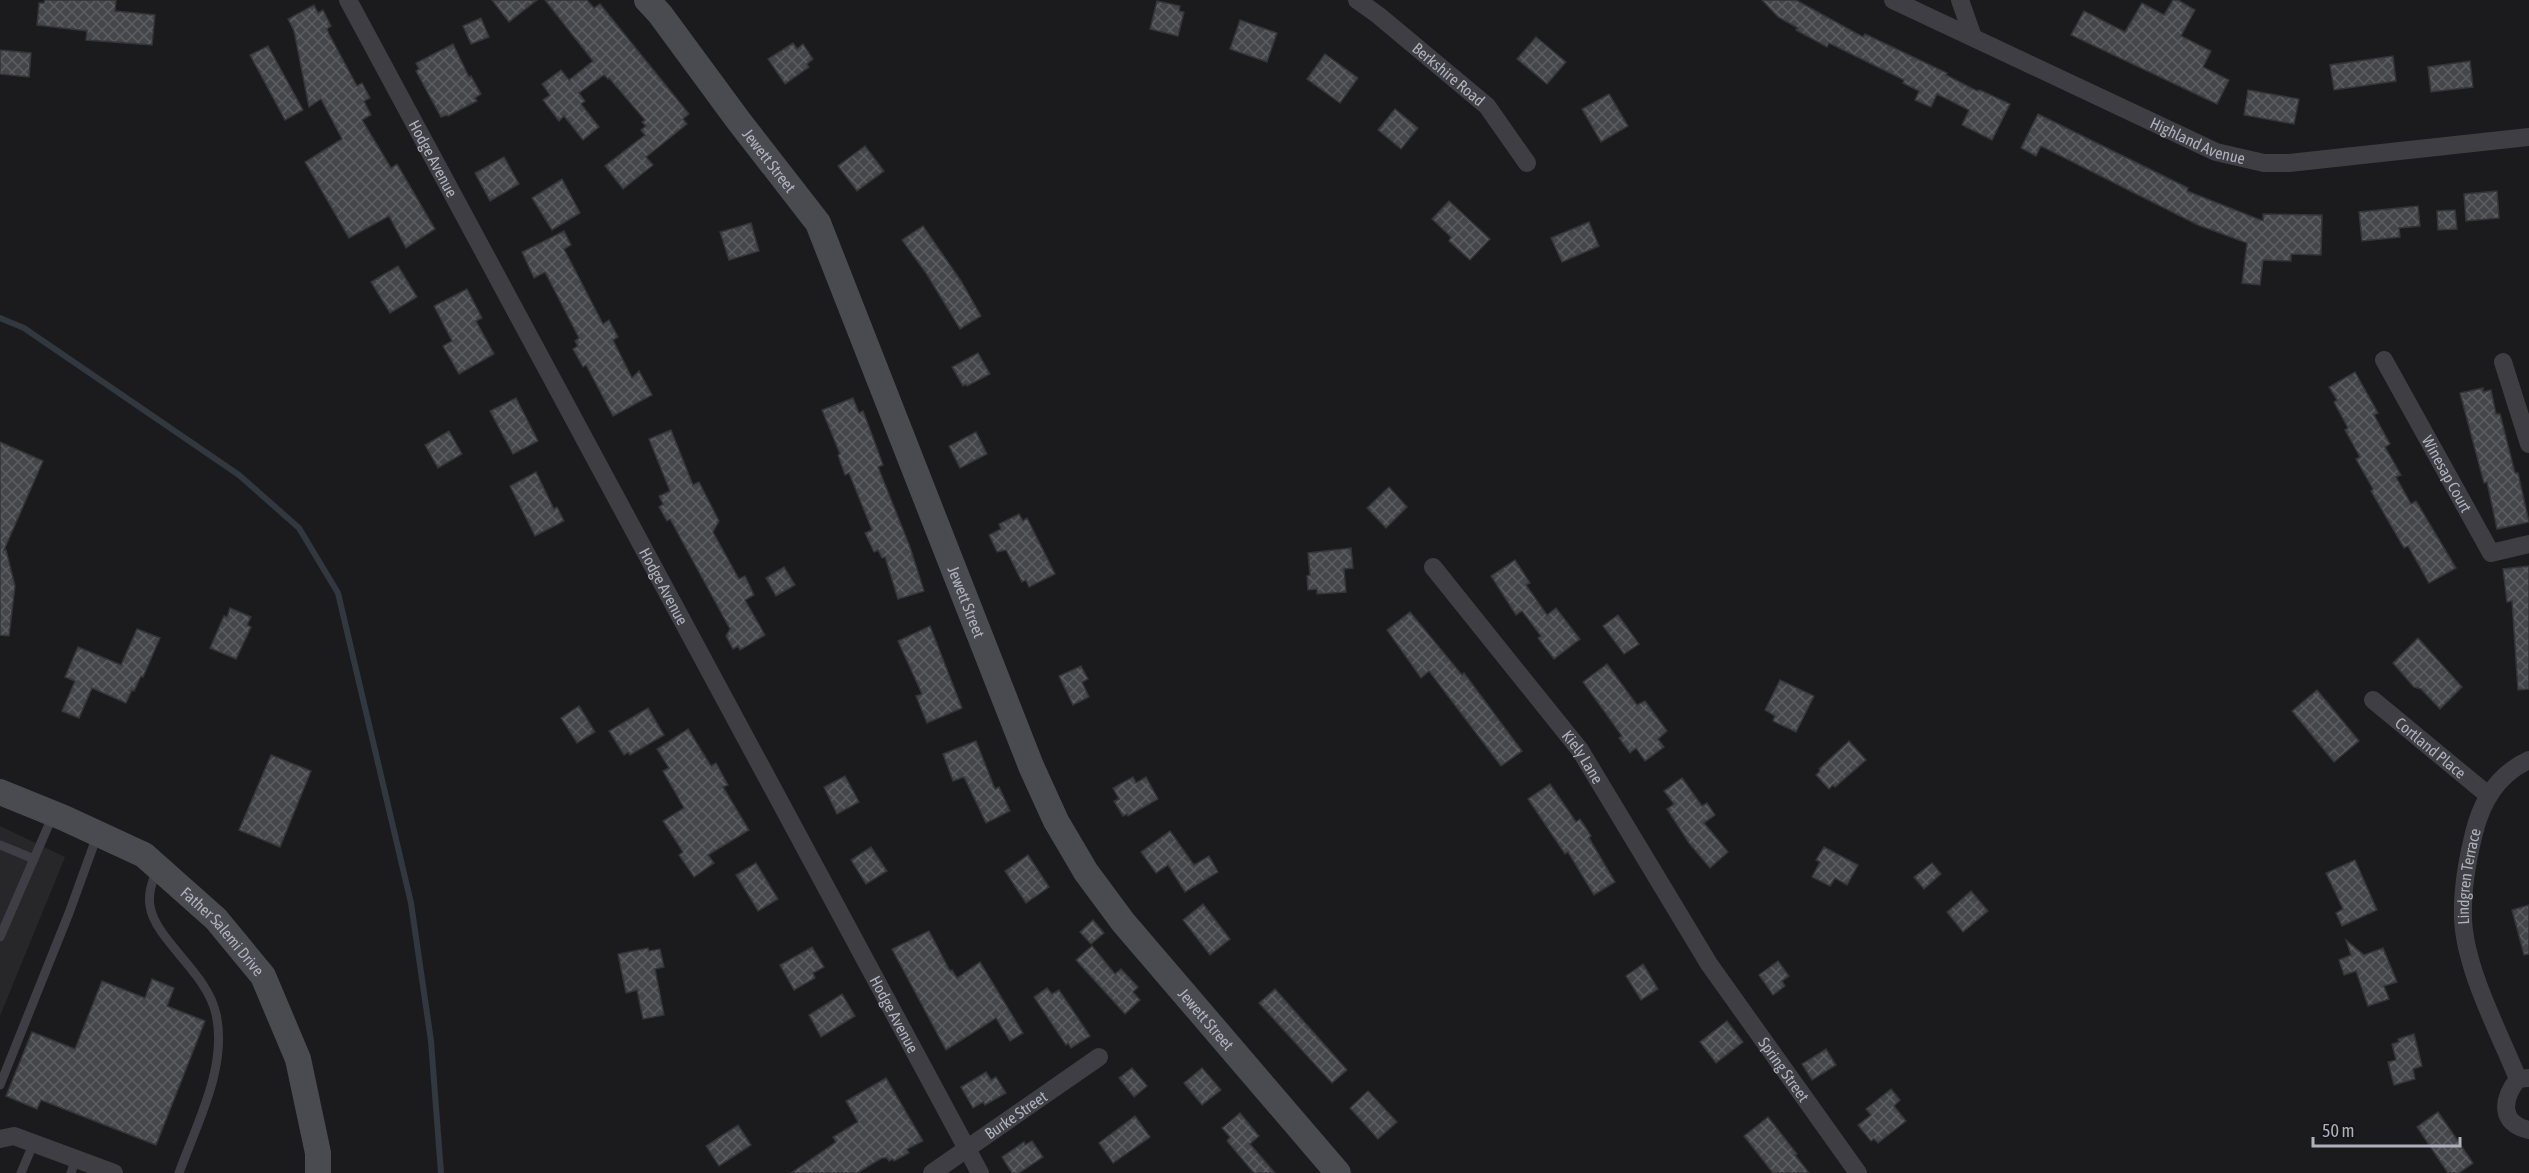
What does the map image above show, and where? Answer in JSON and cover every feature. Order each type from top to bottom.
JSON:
[{"type":"street","name":"Hodge Avenue","points":[[348,0],[980,1173]]},
{"type":"street","name":"Jewett Street","points":[[647,0],[818,223],[1031,766],[1056,821],[1076,855],[1123,922],[1338,1173]]},
{"type":"street","name":"Berkshire Road","points":[[1357,0],[1487,106],[1527,163]]},
{"type":"street","name":"Highland Avenue","points":[[1893,0],[2147,121],[2234,158],[2264,163],[2289,163],[2529,137]]},
{"type":"street","points":[[1960,0],[1973,37]]},
{"type":"street","name":"Winesap Court","points":[[2384,360],[2491,554],[2529,544]]},
{"type":"street","points":[[2503,362],[2529,444]]},
{"type":"street","name":"Kiely Lane","points":[[1433,567],[1581,750],[1709,964]]},
{"type":"street","name":"Cortland Place","points":[[2373,700],[2488,795]]},
{"type":"street","name":"Lindgren Terrace","points":[[2529,760],[2511,769],[2488,795],[2478,816],[2465,880],[2463,921],[2478,983],[2523,1078],[2510,1089],[2504,1104],[2509,1117],[2519,1128],[2529,1130]]},
{"type":"street","name":"Father Salemi Drive","points":[[0,792],[144,855],[208,910],[263,976],[298,1059],[318,1153],[318,1173]]},
{"type":"street","name":"Spring Street","points":[[1709,964],[1858,1173]]},
{"type":"street","name":"Burke Street","points":[[932,1173],[1099,1057]]},
{"type":"street","points":[[0,1139],[14,1136],[34,1142],[73,1165],[114,1173]]},
{"type":"lane","points":[[0,937],[54,814]]},
{"type":"lane","points":[[0,1085],[69,913],[98,833]]},
{"type":"lane","points":[[0,845],[34,859]]},
{"type":"lane","points":[[157,867],[149,890],[150,908],[155,922],[205,985],[216,1014],[219,1046],[212,1083],[178,1173]]},
{"type":"lane","points":[[21,1173],[34,1142]]},
{"type":"shaded area","points":[[0,826],[65,857],[0,1016]]},
{"type":"building","points":[[45,0],[116,0],[115,11],[155,15],[152,45],[86,40],[87,31],[37,25],[39,3],[44,3]]},
{"type":"building","points":[[492,0],[537,0],[509,22]]},
{"type":"building","points":[[545,0],[587,0],[594,8],[600,4],[689,114],[683,119],[687,124],[646,157],[653,165],[623,189],[605,166],[645,135],[641,130],[646,126],[642,122],[645,120],[604,75],[579,93],[585,101],[581,104],[599,127],[583,140],[564,116],[559,121],[543,100],[550,95],[542,84],[561,70],[569,80],[593,61]]},
{"type":"building","points":[[1762,0],[1796,0],[1863,37],[1865,34],[1947,73],[1946,75],[1977,91],[1980,90],[2010,104],[1992,140],[1962,125],[1969,110],[1937,94],[1931,107],[1915,100],[1919,91],[1903,83],[1904,80],[1829,43],[1827,47],[1796,30],[1798,28],[1778,17]]},
{"type":"building","points":[[2173,0],[2178,0],[2195,10],[2181,36],[2211,51],[2203,67],[2229,80],[2217,104],[2071,35],[2084,11],[2125,32],[2142,3],[2164,15]]},
{"type":"building","points":[[1157,1],[1180,6],[1179,11],[1184,12],[1178,36],[1150,29]]},
{"type":"building","points":[[314,5],[318,13],[323,10],[331,26],[327,29],[329,34],[357,86],[362,83],[370,98],[364,101],[371,115],[362,120],[391,168],[397,164],[435,229],[406,248],[389,216],[349,238],[305,162],[342,139],[321,99],[309,107],[294,31],[288,19]]},
{"type":"building","points":[[481,18],[489,37],[471,44],[463,26]]},
{"type":"building","points":[[1240,20],[1277,33],[1267,62],[1230,49]]},
{"type":"building","points":[[1536,37],[1566,62],[1547,84],[1517,59]]},
{"type":"building","points":[[793,43],[797,49],[803,44],[813,59],[807,64],[809,67],[785,84],[768,59]]},
{"type":"building","points":[[453,44],[469,77],[471,76],[481,94],[475,98],[477,101],[448,116],[441,117],[416,71],[419,69],[416,63]]},
{"type":"building","points":[[268,46],[303,110],[285,120],[250,55]]},
{"type":"building","points":[[0,50],[31,53],[29,77],[0,74]]},
{"type":"building","points":[[1325,54],[1358,78],[1340,103],[1307,79]]},
{"type":"building","points":[[2393,56],[2396,81],[2334,90],[2330,65]]},
{"type":"building","points":[[2470,61],[2473,87],[2431,92],[2428,67]]},
{"type":"building","points":[[2248,90],[2299,99],[2294,124],[2244,115]]},
{"type":"building","points":[[1609,94],[1628,126],[1601,142],[1582,109]]},
{"type":"building","points":[[1395,109],[1418,128],[1401,149],[1378,130]]},
{"type":"building","points":[[2038,114],[2188,188],[2187,191],[2263,221],[2263,214],[2322,215],[2321,255],[2291,254],[2291,261],[2263,260],[2260,285],[2242,283],[2247,243],[2198,225],[2041,146],[2036,156],[2021,148]]},
{"type":"building","points":[[865,146],[884,171],[857,191],[838,166]]},
{"type":"building","points":[[504,157],[519,184],[490,201],[475,173]]},
{"type":"building","points":[[562,179],[580,213],[552,230],[532,198]]},
{"type":"building","points":[[2497,191],[2499,218],[2466,221],[2464,194]]},
{"type":"building","points":[[1449,201],[1490,239],[1470,260],[1449,241],[1451,237],[1432,219]]},
{"type":"building","points":[[2418,206],[2420,226],[2399,228],[2400,237],[2362,241],[2359,212]]},
{"type":"building","points":[[2455,210],[2457,229],[2438,230],[2437,211]]},
{"type":"building","points":[[1589,222],[1599,246],[1562,262],[1551,238]]},
{"type":"building","points":[[751,223],[759,251],[729,260],[720,232]]},
{"type":"building","points":[[923,226],[961,281],[981,316],[960,329],[926,273],[902,240]]},
{"type":"building","points":[[564,231],[571,245],[564,249],[603,324],[609,320],[618,337],[613,340],[632,378],[639,371],[652,395],[613,416],[586,365],[583,367],[573,349],[578,346],[575,341],[579,338],[545,272],[534,278],[522,252]]},
{"type":"building","points":[[398,266],[417,297],[390,313],[371,282]]},
{"type":"building","points":[[467,289],[482,318],[476,321],[494,354],[459,374],[443,346],[452,341],[434,306]]},
{"type":"building","points":[[978,353],[990,374],[963,386],[952,367]]},
{"type":"building","points":[[2355,372],[2378,413],[2374,415],[2390,444],[2385,447],[2401,475],[2396,477],[2411,504],[2416,501],[2456,568],[2429,583],[2408,546],[2404,548],[2371,491],[2373,489],[2356,459],[2360,457],[2345,430],[2348,428],[2334,402],[2337,400],[2329,387]]},
{"type":"building","points":[[2483,388],[2483,392],[2491,390],[2496,414],[2500,414],[2515,473],[2518,473],[2529,522],[2497,529],[2487,482],[2484,483],[2460,393]]},
{"type":"building","points":[[516,398],[538,441],[513,454],[490,411]]},
{"type":"building","points":[[853,398],[859,413],[863,411],[871,432],[883,465],[878,467],[910,547],[924,591],[898,599],[885,557],[882,558],[878,550],[874,552],[865,533],[872,530],[849,473],[845,475],[838,455],[840,454],[822,410]]},
{"type":"building","points":[[671,430],[693,485],[699,482],[719,521],[713,532],[739,579],[745,576],[754,595],[745,600],[765,635],[740,650],[738,646],[733,649],[726,636],[730,629],[670,519],[667,521],[659,507],[663,504],[659,496],[670,491],[649,439]]},
{"type":"building","points":[[449,431],[462,454],[438,468],[425,445]]},
{"type":"building","points":[[976,432],[987,454],[960,468],[949,446]]},
{"type":"building","points":[[0,442],[43,461],[4,550],[6,550],[15,586],[9,636],[0,635]]},
{"type":"building","points":[[536,472],[554,509],[557,507],[564,521],[535,536],[510,486]]},
{"type":"building","points":[[1389,487],[1407,507],[1386,528],[1367,508]]},
{"type":"building","points":[[1019,514],[1023,521],[1027,518],[1055,574],[1029,587],[1026,580],[1022,582],[1006,550],[997,552],[989,535],[1001,529],[999,524]]},
{"type":"building","points":[[1351,548],[1353,568],[1344,569],[1346,592],[1317,594],[1317,589],[1308,590],[1307,576],[1310,575],[1308,553]]},
{"type":"building","points":[[1515,560],[1530,583],[1526,585],[1547,615],[1556,608],[1580,639],[1554,659],[1538,638],[1541,636],[1522,611],[1516,615],[1491,576]]},
{"type":"building","points":[[2529,566],[2529,689],[2518,690],[2512,601],[2507,602],[2503,569]]},
{"type":"building","points":[[784,567],[795,585],[776,596],[766,578]]},
{"type":"building","points":[[230,608],[251,617],[247,625],[251,627],[236,659],[210,648]]},
{"type":"building","points":[[1410,612],[1462,675],[1464,673],[1522,751],[1501,766],[1429,671],[1421,678],[1387,630]]},
{"type":"building","points":[[1618,615],[1639,644],[1624,654],[1603,626]]},
{"type":"building","points":[[930,626],[962,708],[927,723],[916,696],[922,694],[898,641]]},
{"type":"building","points":[[137,629],[160,638],[143,677],[141,676],[126,703],[92,688],[79,718],[62,711],[75,681],[65,677],[78,647],[121,665]]},
{"type":"building","points":[[2418,638],[2462,687],[2440,709],[2421,689],[2414,687],[2393,663]]},
{"type":"building","points":[[1607,664],[1637,705],[1645,701],[1667,731],[1658,739],[1664,747],[1645,761],[1636,748],[1630,753],[1619,738],[1622,736],[1583,682]]},
{"type":"building","points":[[1081,666],[1088,679],[1082,682],[1089,697],[1073,705],[1059,676]]},
{"type":"building","points":[[1780,680],[1814,696],[1796,732],[1773,721],[1775,716],[1765,710]]},
{"type":"building","points":[[2317,690],[2359,741],[2334,762],[2292,711]]},
{"type":"building","points":[[579,706],[595,732],[577,743],[561,718]]},
{"type":"building","points":[[648,708],[664,735],[630,755],[628,752],[624,755],[609,731]]},
{"type":"building","points":[[688,729],[711,766],[716,763],[728,785],[723,787],[749,830],[708,855],[714,863],[694,877],[679,855],[683,852],[663,821],[684,808],[663,771],[669,768],[657,749]]},
{"type":"building","points":[[976,741],[995,789],[999,787],[1010,811],[986,823],[964,777],[953,781],[943,754]]},
{"type":"building","points":[[1849,741],[1866,760],[1835,787],[1833,785],[1829,789],[1816,775],[1819,769]]},
{"type":"building","points":[[271,755],[311,771],[280,847],[239,830]]},
{"type":"building","points":[[845,776],[859,802],[837,814],[824,787]]},
{"type":"building","points":[[1133,777],[1136,783],[1146,777],[1158,799],[1128,816],[1127,814],[1123,816],[1114,801],[1119,799],[1113,788]]},
{"type":"building","points":[[1682,778],[1702,806],[1707,803],[1715,815],[1704,823],[1728,852],[1710,868],[1689,843],[1667,809],[1674,804],[1664,791]]},
{"type":"building","points":[[1550,784],[1576,822],[1580,819],[1615,882],[1594,895],[1568,852],[1565,854],[1528,799]]},
{"type":"building","points":[[1170,831],[1194,865],[1209,856],[1218,872],[1185,892],[1168,865],[1156,873],[1141,852]]},
{"type":"building","points":[[871,847],[887,871],[866,884],[851,860]]},
{"type":"building","points":[[1824,847],[1858,865],[1847,885],[1835,878],[1830,886],[1812,877],[1820,862],[1816,860]]},
{"type":"building","points":[[1028,855],[1049,887],[1026,903],[1005,871]]},
{"type":"building","points":[[2355,860],[2377,910],[2342,926],[2336,913],[2343,909],[2326,873]]},
{"type":"building","points":[[756,863],[778,899],[758,911],[736,875]]},
{"type":"building","points":[[1932,863],[1941,874],[1924,889],[1914,877]]},
{"type":"building","points":[[1971,891],[1988,911],[1963,932],[1947,912]]},
{"type":"building","points":[[1203,904],[1230,939],[1210,955],[1183,920]]},
{"type":"building","points":[[2529,905],[2529,954],[2524,955],[2512,910]]},
{"type":"building","points":[[1093,920],[1104,933],[1091,944],[1080,932]]},
{"type":"building","points":[[929,931],[950,971],[952,970],[957,978],[980,962],[1023,1033],[1010,1041],[996,1018],[946,1050],[892,949]]},
{"type":"building","points":[[2346,940],[2364,955],[2383,948],[2397,982],[2384,986],[2389,999],[2368,1006],[2356,971],[2344,975],[2339,960],[2351,955]]},
{"type":"building","points":[[1092,946],[1115,974],[1121,969],[1138,987],[1133,992],[1140,1000],[1125,1014],[1076,960]]},
{"type":"building","points":[[812,947],[824,967],[813,973],[815,978],[794,990],[780,965]]},
{"type":"building","points":[[648,948],[649,951],[660,949],[664,967],[655,969],[664,1015],[643,1019],[637,990],[626,993],[618,954]]},
{"type":"building","points":[[1778,961],[1789,976],[1782,981],[1785,986],[1773,995],[1759,975]]},
{"type":"building","points":[[1643,964],[1658,989],[1641,1000],[1626,976]]},
{"type":"building","points":[[152,979],[174,988],[167,1006],[205,1021],[156,1145],[41,1100],[37,1109],[6,1096],[32,1032],[75,1049],[102,981],[145,998]]},
{"type":"building","points":[[1047,988],[1052,994],[1059,990],[1090,1036],[1071,1048],[1068,1043],[1066,1045],[1034,997]]},
{"type":"building","points":[[1275,989],[1347,1070],[1332,1083],[1259,1003]]},
{"type":"building","points":[[842,994],[855,1016],[821,1037],[809,1015]]},
{"type":"building","points":[[1727,1021],[1743,1042],[1716,1063],[1700,1042]]},
{"type":"building","points":[[2414,1034],[2422,1066],[2413,1069],[2415,1079],[2394,1085],[2388,1062],[2396,1060],[2392,1044],[2399,1042],[2398,1039]]},
{"type":"building","points":[[1826,1049],[1836,1065],[1812,1080],[1802,1064]]},
{"type":"building","points":[[1132,1068],[1147,1086],[1134,1097],[1119,1078]]},
{"type":"building","points":[[1202,1068],[1221,1090],[1202,1105],[1184,1083]]},
{"type":"building","points":[[986,1072],[991,1080],[996,1077],[1006,1093],[985,1105],[983,1102],[973,1108],[961,1087]]},
{"type":"building","points":[[886,1078],[923,1141],[907,1149],[909,1153],[894,1161],[882,1158],[857,1173],[791,1173],[836,1142],[833,1137],[858,1122],[846,1101]]},
{"type":"building","points":[[1891,1089],[1900,1100],[1894,1106],[1906,1121],[1878,1143],[1874,1139],[1871,1141],[1858,1125],[1871,1115],[1866,1109]]},
{"type":"building","points":[[1368,1091],[1397,1122],[1378,1139],[1350,1108]]},
{"type":"building","points":[[2438,1112],[2473,1163],[2459,1173],[2448,1173],[2417,1127]]},
{"type":"building","points":[[1240,1113],[1259,1136],[1250,1144],[1275,1173],[1254,1173],[1227,1141],[1230,1137],[1222,1128]]},
{"type":"building","points":[[1135,1116],[1150,1137],[1113,1163],[1099,1143]]},
{"type":"building","points":[[1768,1117],[1809,1173],[1773,1173],[1744,1136]]},
{"type":"building","points":[[738,1125],[751,1145],[719,1166],[706,1146]]},
{"type":"building","points":[[1032,1141],[1043,1157],[1019,1173],[1012,1173],[1002,1157],[1024,1142],[1025,1145]]},
{"type":"waterway","points":[[0,318],[24,328],[239,475],[299,528],[338,593],[411,903],[431,1041],[441,1173]]}]
